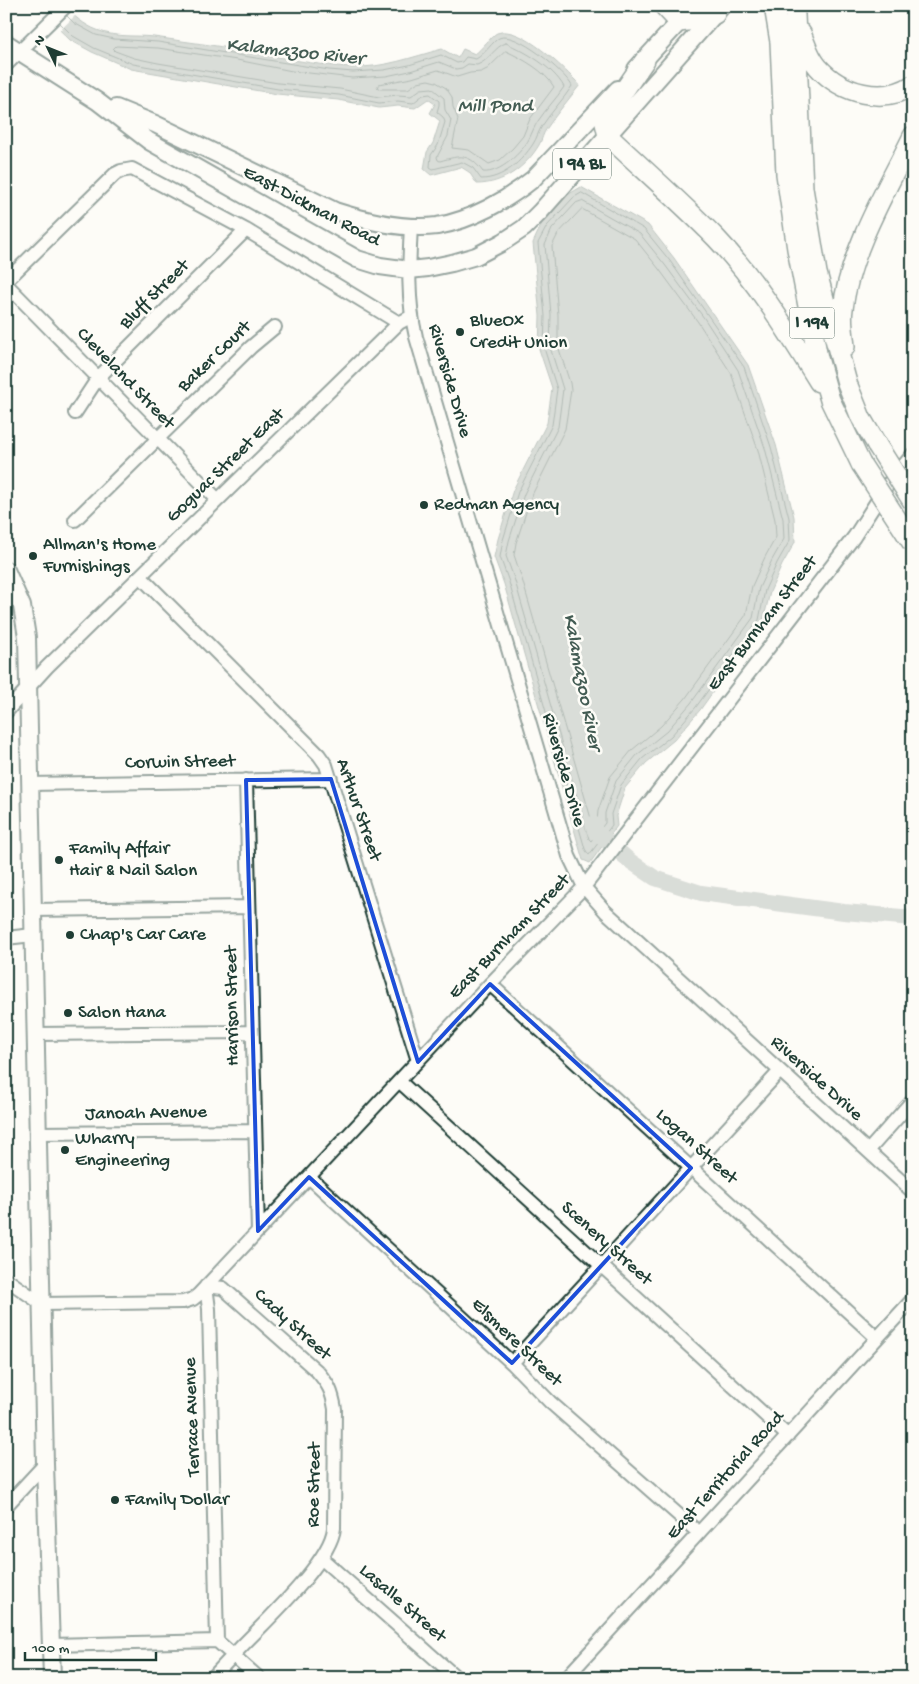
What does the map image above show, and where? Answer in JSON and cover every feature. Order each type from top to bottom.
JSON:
[{"type":"highway","points":[[664,6],[679,22],[695,20],[719,10]]},
{"type":"highway","name":"I 194","points":[[774,6],[780,42],[786,174],[797,249],[815,342],[830,400],[861,464],[913,544]]},
{"type":"highway","points":[[794,11],[810,56],[818,67],[831,79],[847,89],[878,95],[893,93],[913,85]]},
{"type":"highway","name":"I 194","points":[[794,11],[803,188],[818,273],[846,381],[861,418],[913,502]]},
{"type":"highway","points":[[645,60],[608,114],[605,123],[608,136],[716,238],[739,265],[766,299],[789,333],[830,400]]},
{"type":"highway","points":[[846,381],[842,310],[849,279],[868,228],[913,136]]},
{"type":"main road","name":"East Dickman Road","points":[[97,100],[155,124],[335,211],[363,220],[411,226],[437,226],[474,215],[520,189],[533,179],[694,6]]},
{"type":"main road","name":"East Dickman Road","points":[[13,47],[97,100],[149,141],[357,259],[380,266],[409,270],[428,268],[468,258],[503,242],[524,228],[719,10]]},
{"type":"main road","points":[[6,570],[11,598],[22,606],[26,626],[45,1464],[52,1678]]},
{"type":"street","points":[[6,66],[13,47],[44,28],[66,6]]},
{"type":"street","name":"Riverside Drive","points":[[6,282],[116,174],[121,170],[127,169],[139,172],[246,230],[399,323]]},
{"type":"street","name":"Riverside Drive","points":[[411,226],[409,270],[412,316],[416,337],[562,835],[569,856],[584,888],[606,912],[913,1192]]},
{"type":"street","name":"Bluff Street","points":[[75,413],[98,378],[246,230]]},
{"type":"street","name":"Cleveland Street","points":[[6,282],[218,500]]},
{"type":"street","name":"Goguac Street East","points":[[6,712],[140,576],[399,323],[412,316]]},
{"type":"street","name":"Baker Court","points":[[75,520],[251,347],[275,327]]},
{"type":"street","name":"East Burnham Street","points":[[42,1304],[183,1302],[193,1298],[206,1286],[490,984],[584,888],[854,537],[888,484],[913,454]]},
{"type":"street","name":"Arthur Street","points":[[140,576],[326,765],[418,1062]]},
{"type":"street","name":"Corwin Street","points":[[29,784],[331,779]]},
{"type":"street","name":"Harrison Street","points":[[246,780],[258,1231]]},
{"type":"street","points":[[33,910],[249,907]]},
{"type":"street","points":[[6,938],[33,935]]},
{"type":"street","name":"Logan Street","points":[[490,984],[877,1338]]},
{"type":"street","points":[[35,1034],[252,1032]]},
{"type":"street","points":[[512,1363],[780,1071]]},
{"type":"street","name":"Scenery Street","points":[[400,1081],[788,1436]]},
{"type":"street","points":[[868,1151],[913,1100]]},
{"type":"street","name":"Janoah Avenue","points":[[37,1134],[255,1131]]},
{"type":"street","name":"Elsmere Street","points":[[309,1177],[512,1363],[550,1402],[699,1533]]},
{"type":"street","points":[[6,1279],[42,1304]]},
{"type":"street","name":"Cady Street","points":[[206,1286],[223,1288],[317,1371],[329,1384],[333,1394],[335,1409]]},
{"type":"street","name":"Terrace Avenue","points":[[206,1286],[209,1309],[217,1641]]},
{"type":"street","name":"East Territorial Road","points":[[566,1678],[913,1300]]},
{"type":"street","name":"Roe Street","points":[[212,1678],[302,1582],[321,1558],[332,1540],[334,1528],[335,1409]]},
{"type":"street","points":[[6,1506],[45,1464]]},
{"type":"street","name":"Lasalle Street","points":[[321,1558],[458,1678]]},
{"type":"street","points":[[51,1645],[217,1641],[259,1678]]},
{"type":"highlighted area","points":[[331,779],[418,1062],[490,984],[691,1168],[512,1363],[309,1177],[258,1231],[246,780]]},
{"type":"water","name":"Mill Pond","points":[[35,6],[63,6],[88,26],[105,33],[153,37],[310,63],[353,67],[376,66],[442,49],[458,58],[463,49],[475,54],[495,34],[507,32],[530,41],[580,85],[544,132],[534,153],[521,167],[496,181],[477,184],[469,172],[461,167],[431,175],[424,169],[427,152],[433,143],[440,121],[430,113],[435,104],[428,99],[415,108],[398,106],[379,108],[338,100],[277,94],[131,69],[70,40]]},
{"type":"water","points":[[581,187],[648,225],[674,258],[748,365],[776,445],[794,517],[795,542],[770,592],[763,622],[700,710],[674,740],[646,763],[625,788],[616,816],[617,826],[590,863],[583,860],[504,584],[494,557],[513,490],[547,423],[552,388],[539,349],[540,316],[533,243],[542,223],[569,194]]},
{"type":"pier","points":[[48,6],[67,6],[76,15],[58,32],[40,14]]},
{"type":"waterway","name":"Kalamazoo River","points":[[593,824],[595,831],[630,861],[655,878],[701,893],[844,912],[913,918]]},
{"type":"place","name":"BlueOx Credit Union","points":[[460,332]]},
{"type":"place","name":"Redman Agency","points":[[424,505]]},
{"type":"place","name":"Allman's Home Furnishings","points":[[33,556]]},
{"type":"place","name":"Family Affair Hair & Nail Salon","points":[[59,860]]},
{"type":"place","name":"Chap's Car Care","points":[[70,935]]},
{"type":"place","name":"Salon Hana","points":[[68,1013]]},
{"type":"place","name":"Wharry Engineering","points":[[65,1150]]},
{"type":"place","name":"Family Dollar","points":[[115,1500]]}]
